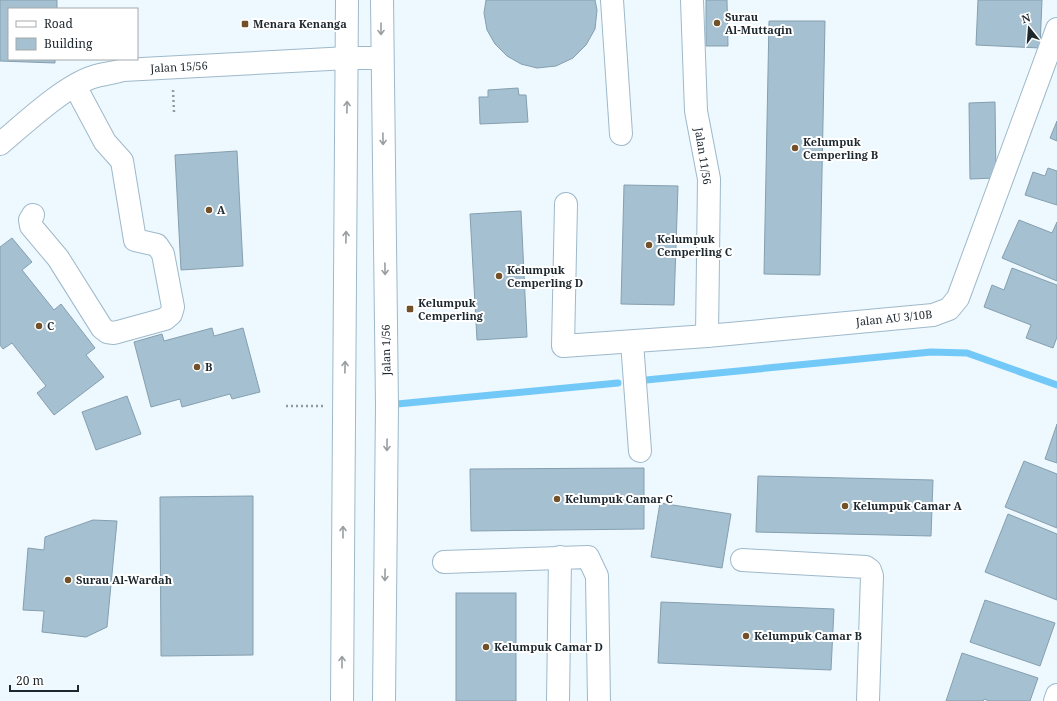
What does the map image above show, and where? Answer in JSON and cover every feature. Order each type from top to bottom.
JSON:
[{"type":"street","points":[[342,701],[348,58],[347,0]]},
{"type":"street","name":"Jalan 1/56","points":[[382,0],[381,58],[387,406],[384,701]]},
{"type":"street","points":[[612,0],[621,134]]},
{"type":"street","name":"Jalan 11/56","points":[[692,0],[696,111],[709,179],[707,336]]},
{"type":"street","name":"Jalan AU 3/10B","points":[[566,204],[563,346],[707,336],[933,315],[949,309],[958,298],[1057,29]]},
{"type":"street","name":"Jalan 15/56","points":[[0,144],[32,117],[75,86],[92,78],[123,70],[348,58],[381,58]]},
{"type":"street","points":[[33,215],[30,220],[31,226],[58,258],[102,328],[107,332],[114,333],[165,318],[171,314],[173,307],[163,254],[157,245],[135,240],[122,161],[105,142],[75,86]]},
{"type":"street","points":[[632,342],[640,452]]},
{"type":"street","points":[[558,701],[560,557]]},
{"type":"street","points":[[444,562],[588,557],[597,576],[599,701]]},
{"type":"street","points":[[742,560],[866,568],[870,570],[872,576],[868,701]]},
{"type":"street","points":[[1055,701],[1057,695]]},
{"type":"path","points":[[286,406],[344,406]]},
{"type":"building","points":[[0,0],[57,0],[57,8],[8,8],[8,60],[55,60],[55,63],[0,61]]},
{"type":"building","points":[[486,0],[595,0],[597,10],[595,29],[586,45],[573,58],[556,66],[537,68],[521,64],[507,56],[495,44],[487,30],[484,13]]},
{"type":"building","name":"Surau Al-Muttaqin","points":[[706,0],[727,0],[728,46],[706,46]]},
{"type":"building","points":[[978,0],[1042,0],[1040,48],[976,45]]},
{"type":"building","name":"Kelumpuk Cemperling B","points":[[769,21],[825,21],[820,275],[764,274]]},
{"type":"building","points":[[518,88],[519,95],[526,95],[528,122],[480,124],[479,97],[488,97],[488,90]]},
{"type":"building","points":[[995,102],[996,178],[970,179],[969,103]]},
{"type":"building","points":[[1057,121],[1057,141],[1050,138]]},
{"type":"building","name":"A","points":[[237,151],[243,266],[181,270],[175,155]]},
{"type":"building","points":[[1048,168],[1057,171],[1057,205],[1025,195],[1033,172],[1045,176]]},
{"type":"building","name":"Kelumpuk Cemperling C","points":[[624,185],[678,186],[674,305],[621,304]]},
{"type":"building","name":"Kelumpuk Cemperling D","points":[[521,211],[527,337],[477,340],[470,214]]},
{"type":"building","points":[[1019,220],[1052,233],[1057,222],[1057,281],[1002,258]]},
{"type":"building","name":"C","points":[[12,238],[32,262],[22,270],[54,310],[61,304],[95,348],[86,355],[104,377],[54,415],[37,393],[46,386],[12,343],[3,349],[0,345],[0,247]]},
{"type":"building","points":[[1012,268],[1057,285],[1057,337],[1053,348],[1026,338],[1031,325],[984,307],[992,285],[1004,290]]},
{"type":"building","name":"B","points":[[212,328],[214,336],[243,328],[260,392],[232,399],[230,394],[182,407],[180,399],[151,407],[134,342],[162,334],[164,341]]},
{"type":"building","points":[[127,396],[141,434],[96,450],[82,412]]},
{"type":"building","points":[[1057,424],[1057,463],[1045,459]]},
{"type":"building","points":[[1024,461],[1057,474],[1057,528],[1005,507]]},
{"type":"building","name":"Kelumpuk Camar C","points":[[644,468],[644,529],[471,531],[470,469]]},
{"type":"building","name":"Kelumpuk Camar A","points":[[758,476],[933,480],[931,536],[756,532]]},
{"type":"building","points":[[253,496],[253,655],[161,656],[160,497]]},
{"type":"building","points":[[660,503],[731,514],[722,568],[651,557]]},
{"type":"building","points":[[1008,514],[1057,534],[1057,600],[985,572]]},
{"type":"building","name":"Surau Al-Wardah","points":[[93,520],[117,521],[107,627],[86,637],[42,632],[44,611],[23,610],[28,548],[44,550],[45,537]]},
{"type":"building","name":"Kelumpuk Camar D","points":[[456,593],[516,593],[516,701],[456,701]]},
{"type":"building","points":[[985,600],[1055,623],[1040,666],[970,642]]},
{"type":"building","name":"Kelumpuk Camar B","points":[[661,602],[834,609],[831,670],[658,663]]},
{"type":"building","points":[[962,653],[1038,678],[1030,701],[989,701],[984,699],[983,701],[946,701]]},
{"type":"waterway","points":[[646,380],[931,352],[967,353],[1057,385]]},
{"type":"waterway","points":[[397,404],[618,383]]},
{"type":"place","name":"Surau Al-Muttaqin","points":[[717,23]]},
{"type":"place","name":"Menara Kenanga","points":[[245,24]]},
{"type":"place","name":"Kelumpuk Cemperling B","points":[[795,148]]},
{"type":"place","name":"A","points":[[209,210]]},
{"type":"place","name":"Kelumpuk Cemperling C","points":[[649,245]]},
{"type":"place","name":"Kelumpuk Cemperling D","points":[[499,276]]},
{"type":"place","name":"Kelumpuk Cemperling","points":[[410,309]]},
{"type":"place","name":"C","points":[[39,326]]},
{"type":"place","name":"B","points":[[197,367]]},
{"type":"place","name":"Kelumpuk Camar C","points":[[557,499]]},
{"type":"place","name":"Kelumpuk Camar A","points":[[845,506]]},
{"type":"place","name":"Surau Al-Wardah","points":[[68,580]]},
{"type":"place","name":"Kelumpuk Camar B","points":[[746,636]]},
{"type":"place","name":"Kelumpuk Camar D","points":[[486,647]]}]
